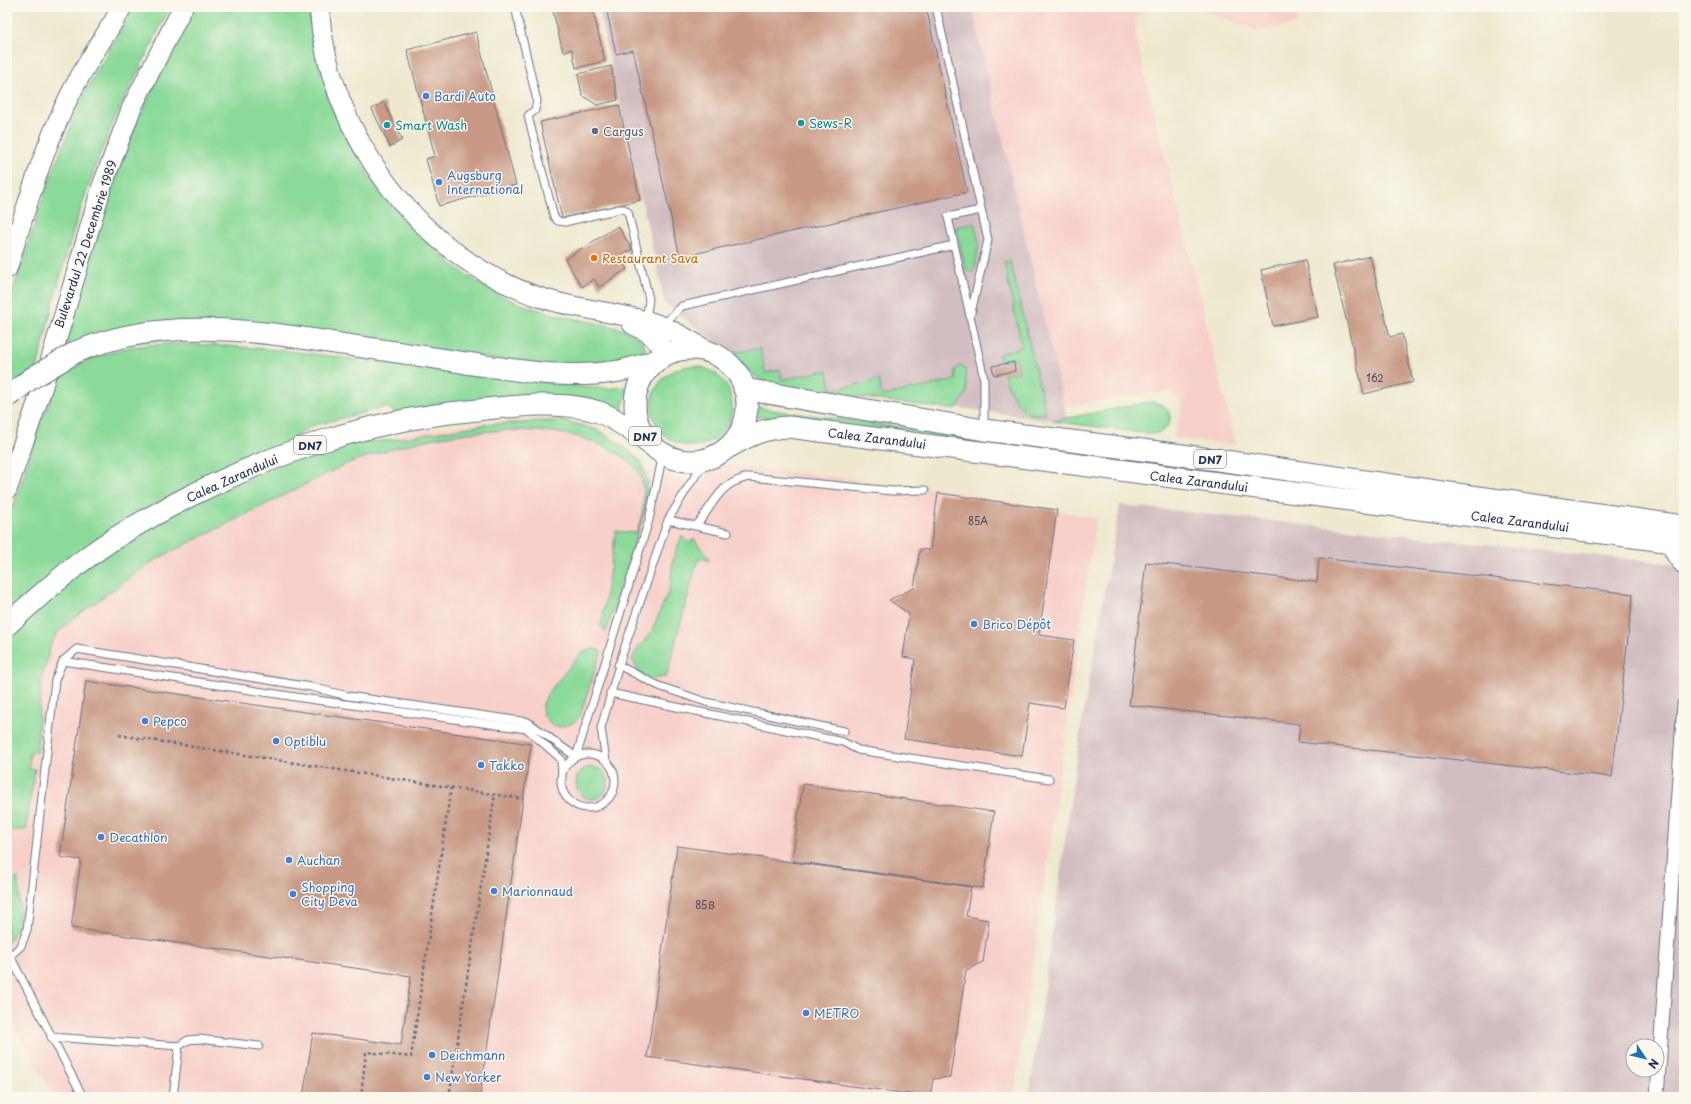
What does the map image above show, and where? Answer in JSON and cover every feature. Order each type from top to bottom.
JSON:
[{"type":"main road","points":[[7,269],[38,168],[55,126],[72,90],[122,7]]},
{"type":"main road","name":"Bulevardul 22 Decembrie 1989","points":[[7,490],[42,389],[102,186],[132,107],[183,7]]},
{"type":"main road","points":[[319,7],[325,49],[344,108],[377,170],[407,208],[429,231],[454,252],[478,269],[512,287],[542,298],[654,324],[674,332],[727,363],[738,374],[744,389],[747,404],[745,418],[739,434],[722,451]]},
{"type":"main road","points":[[603,313],[635,325],[649,333],[664,357]]},
{"type":"main road","points":[[7,397],[42,371],[76,352],[96,343],[119,337],[173,330],[236,331],[296,336],[548,374],[612,372],[632,368],[681,350],[695,350],[713,354]]},
{"type":"main road","name":"DN7","points":[[657,449],[641,431],[636,415],[636,399],[640,384],[645,374],[664,357]]},
{"type":"main road","name":"Calea Zarandului","points":[[744,389],[984,430],[1182,455],[1677,528]]},
{"type":"main road","name":"Calea Zarandului","points":[[7,625],[52,584],[104,545],[159,512],[232,475],[307,445],[368,427],[432,415],[514,406],[578,407],[599,412],[613,419],[657,449],[680,460],[698,461],[722,451],[757,432],[771,428],[789,427],[1677,528]]},
{"type":"main road","points":[[1677,528],[1678,557],[1684,563]]},
{"type":"street","points":[[1657,1097],[1684,705]]},
{"type":"lane","points":[[516,7],[537,101],[535,110],[528,116],[554,217],[558,221],[566,222],[619,209],[624,209],[628,212],[654,324],[682,306],[954,245]]},
{"type":"lane","points":[[936,7],[988,240],[970,316]]},
{"type":"lane","points":[[981,210],[948,217],[984,378],[984,430]]},
{"type":"lane","points":[[562,778],[564,770],[576,757],[655,498],[657,449]]},
{"type":"lane","points":[[606,761],[601,728],[610,693],[618,665],[668,520],[694,478],[722,451]]},
{"type":"lane","points":[[696,526],[724,487],[739,479],[749,477],[892,491],[925,490]]},
{"type":"lane","points":[[668,520],[728,533]]},
{"type":"lane","points":[[83,1097],[8,953],[21,946],[27,930],[54,680],[63,661],[77,649],[311,687],[348,696],[528,722],[576,757]]},
{"type":"lane","points":[[63,661],[308,699],[527,729],[561,760],[564,793],[574,804],[581,806],[596,806],[608,798],[615,785],[613,770],[606,761],[595,755],[588,754],[576,757]]},
{"type":"lane","points":[[618,665],[659,686],[706,702],[844,731]]},
{"type":"lane","points":[[610,693],[843,742],[858,750],[1049,779]]},
{"type":"lane","points":[[51,1037],[179,1046],[188,1040],[199,1039],[259,1046]]},
{"type":"lane","points":[[173,1097],[179,1046]]},
{"type":"path","points":[[119,734],[523,799]]},
{"type":"path","points":[[361,1097],[366,1052],[411,1057],[451,787]]},
{"type":"path","points":[[449,1097],[495,794]]},
{"type":"shaded area","points":[[598,7],[972,7],[1068,423],[760,380],[730,353],[665,303]]},
{"type":"shaded area","points":[[963,7],[1144,7],[1135,21],[1137,42],[1236,445],[1173,438],[1183,407],[1181,401],[1170,392],[1053,408]]},
{"type":"shaded area","points":[[1195,7],[1295,7],[1298,24],[1257,31]]},
{"type":"shaded area","points":[[537,419],[565,419],[598,429],[630,449],[640,459],[649,472],[673,480],[696,481],[720,464],[925,487],[1096,518],[1014,1097],[54,1097],[7,1014],[7,834],[44,624],[144,554],[272,492],[370,457],[406,432],[472,424]]},
{"type":"shaded area","points":[[1120,505],[1684,565],[1684,1097],[1029,1097],[1080,733]]},
{"type":"green space","points":[[134,7],[170,7],[114,120],[95,167],[74,228],[37,368],[7,389],[7,309],[48,184],[84,94]]},
{"type":"green space","points":[[195,7],[313,7],[314,39],[317,55],[330,97],[341,124],[368,174],[396,211],[414,230],[454,266],[495,293],[541,311],[611,326],[629,332],[638,337],[645,346],[645,355],[590,371],[271,330],[62,349],[104,213],[133,133],[170,53]]},
{"type":"green space","points":[[974,223],[979,242],[975,268],[972,272],[967,271],[965,266],[956,227]]},
{"type":"green space","points":[[1010,261],[1046,414],[1029,414],[1016,401],[1010,391],[1004,374],[1019,372],[1016,359],[1001,362],[999,354],[1022,347],[1004,262]]},
{"type":"green space","points":[[165,344],[209,345],[297,352],[589,388],[618,388],[630,386],[623,404],[623,420],[611,410],[397,413],[386,407],[311,426],[284,445],[7,615],[7,519],[16,499],[39,428],[59,379],[71,369],[91,359],[130,347]]},
{"type":"green space","points":[[760,348],[765,373],[780,370],[782,380],[827,370],[832,390],[879,380],[882,396],[956,380],[956,369],[961,365],[965,368],[967,393],[957,408],[950,409],[772,386],[761,381],[731,353]]},
{"type":"green space","points":[[692,366],[707,369],[720,378],[729,391],[732,406],[729,421],[720,434],[707,443],[692,446],[677,443],[664,434],[655,421],[652,406],[655,391],[664,378],[677,369]]},
{"type":"green space","points":[[1149,402],[1164,406],[1170,416],[1170,422],[1161,432],[1152,434],[1052,421]]},
{"type":"green space","points":[[752,406],[772,410],[1430,499],[1294,488],[769,418],[751,417]]},
{"type":"green space","points":[[565,421],[598,430],[625,448],[641,462],[648,481],[645,510],[606,632],[601,627],[616,531],[636,533],[641,519],[644,503],[642,480],[634,466],[627,459],[596,443],[575,436],[553,432],[525,430],[467,433],[441,437],[413,443],[372,455],[346,464],[153,561],[71,620],[58,632],[51,644],[41,681],[37,752],[30,752],[29,769],[35,769],[26,830],[7,830],[7,627],[139,527],[329,443],[384,441],[489,424]]},
{"type":"green space","points":[[682,536],[689,543],[694,539],[710,560],[698,559],[666,677],[651,679],[641,676],[632,659],[638,648],[652,631],[670,587],[673,559]]},
{"type":"green space","points":[[593,649],[601,651],[580,716],[575,722],[568,725],[554,727],[543,715],[542,706],[548,693],[581,653]]},
{"type":"green space","points":[[592,767],[598,768],[605,774],[608,783],[607,789],[601,796],[592,799],[586,798],[579,792],[576,783],[577,777],[583,770]]},
{"type":"green space","points":[[18,878],[18,921],[12,936],[7,943],[7,881]]},
{"type":"building","points":[[552,7],[592,7],[605,61],[576,68],[572,49],[563,52]]},
{"type":"building","name":"Sews-R","points":[[627,7],[926,7],[967,192],[680,257],[633,50],[616,54],[607,12]]},
{"type":"building","points":[[476,32],[516,185],[439,206],[426,159],[435,156],[407,50]]},
{"type":"building","points":[[611,66],[618,100],[597,105],[582,95],[578,74]]},
{"type":"building","name":"Smart Wash","points":[[384,102],[402,140],[390,147],[372,109]]},
{"type":"building","points":[[619,105],[640,200],[562,218],[540,122]]},
{"type":"building","name":"Restaurant Sava","points":[[618,226],[632,249],[620,256],[627,269],[599,287],[594,279],[582,287],[565,259]]},
{"type":"building","points":[[1370,256],[1390,337],[1402,334],[1413,382],[1364,394],[1333,265]]},
{"type":"building","points":[[1305,260],[1318,317],[1273,326],[1261,270]]},
{"type":"building","points":[[1014,362],[1015,371],[994,375],[992,366]]},
{"type":"building","name":"Brico Dépôt","points":[[938,493],[1057,510],[1039,635],[1074,640],[1064,708],[1030,703],[1022,756],[904,739],[915,659],[903,657],[909,614],[889,600],[914,588],[920,549],[930,550]]},
{"type":"building","points":[[1319,558],[1633,594],[1612,777],[1298,742],[1300,724],[1129,705],[1146,562],[1317,582]]},
{"type":"building","name":"Shopping City Deva","points":[[86,681],[531,744],[480,1097],[303,1097],[313,1033],[401,1045],[411,976],[71,928],[81,860],[60,857]]},
{"type":"building","points":[[803,784],[994,812],[983,888],[792,861]]},
{"type":"building","name":"METRO","points":[[677,846],[971,887],[966,916],[989,920],[983,962],[966,970],[950,1077],[933,1079],[930,1097],[647,1057]]},
{"type":"place","name":"Bardi Auto","points":[[426,96]]},
{"type":"place","name":"Sews-R","points":[[801,123]]},
{"type":"place","name":"Smart Wash","points":[[387,125]]},
{"type":"place","name":"Cargus","points":[[595,131]]},
{"type":"place","name":"Augsburg International","points":[[439,182]]},
{"type":"place","name":"Restaurant Sava","points":[[594,258]]},
{"type":"place","name":"Brico Dépôt","points":[[974,624]]},
{"type":"place","name":"Pepco","points":[[145,721]]},
{"type":"place","name":"Optiblu","points":[[276,741]]},
{"type":"place","name":"Takko","points":[[481,765]]},
{"type":"place","name":"Decathlon","points":[[101,837]]},
{"type":"place","name":"Auchan","points":[[289,860]]},
{"type":"place","name":"Marionnaud","points":[[494,891]]},
{"type":"place","name":"Shopping City Deva","points":[[293,894]]},
{"type":"place","name":"METRO","points":[[806,1013]]},
{"type":"place","name":"Deichmann","points":[[432,1055]]},
{"type":"place","name":"New Yorker","points":[[427,1077]]}]
